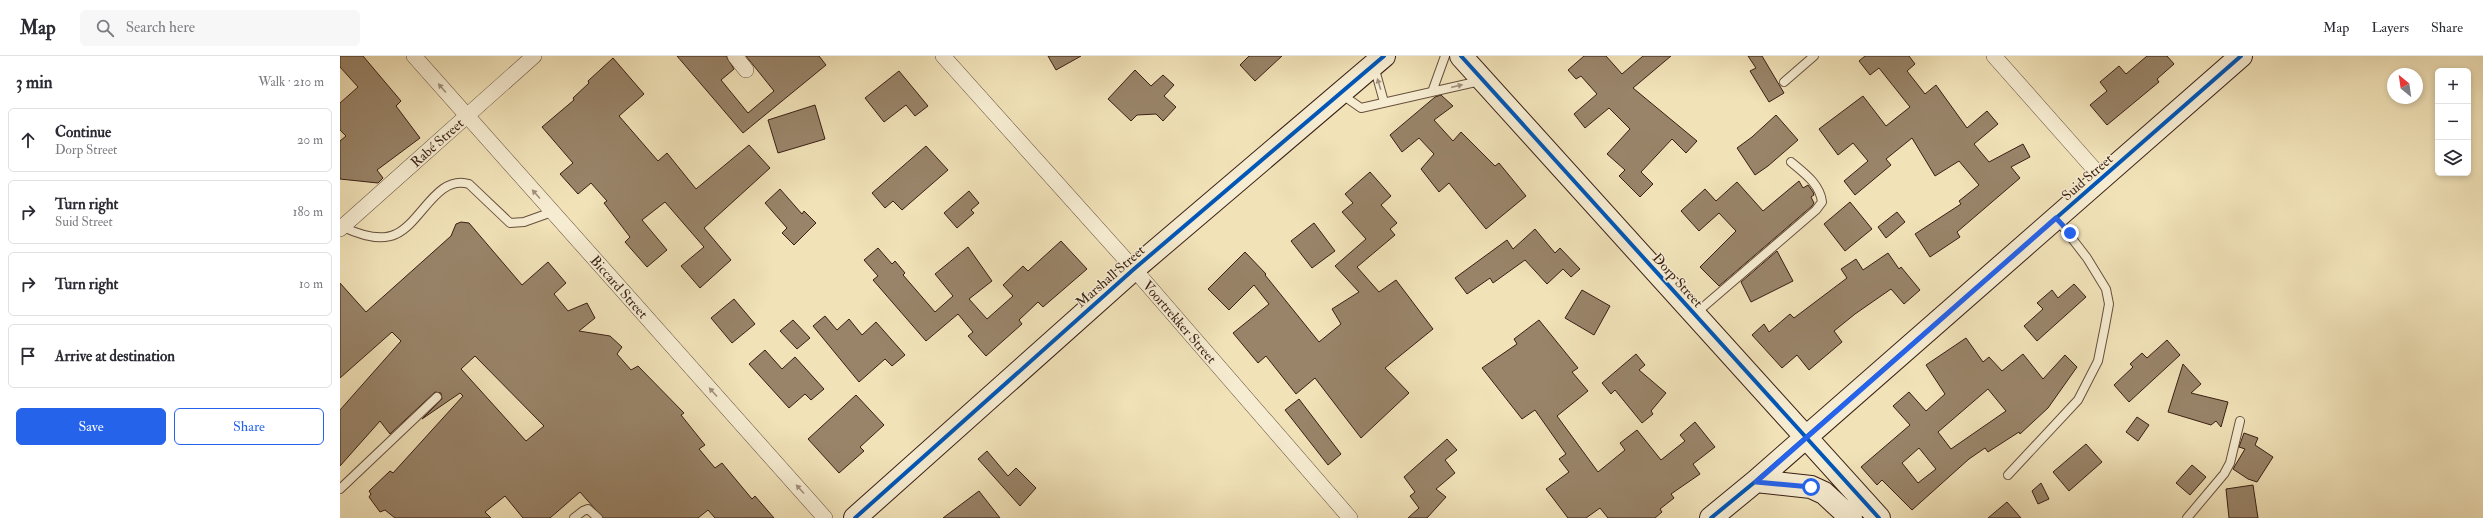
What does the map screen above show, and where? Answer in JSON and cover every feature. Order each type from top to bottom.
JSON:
[{"type":"street","name":"Biccard Street","points":[[414,56],[826,518]]},
{"type":"street","name":"Rabé Street","points":[[341,228],[468,117],[534,56]]},
{"type":"street","points":[[735,56],[746,70]]},
{"type":"street","name":"Voortrekker Street","points":[[943,56],[1134,269],[1350,518]]},
{"type":"street","name":"Dorp Street","points":[[1461,56],[1879,518]]},
{"type":"street","points":[[1994,56],[2102,178]]},
{"type":"street","name":"Suid Street","points":[[1711,518],[1756,482],[2241,56]]},
{"type":"street","name":"Marshall Street","points":[[855,518],[1134,269],[1379,61]]},
{"type":"street","points":[[1756,482],[1811,487],[1824,493],[1851,518]]},
{"type":"lane","points":[[1432,92],[1445,56]]},
{"type":"lane","points":[[1784,82],[1814,56]]},
{"type":"lane","points":[[1379,61],[1384,102]]},
{"type":"lane","points":[[1340,94],[1361,108],[1483,80]]},
{"type":"lane","points":[[1695,315],[1816,210],[1822,202],[1821,192],[1808,176],[1791,162]]},
{"type":"lane","points":[[341,228],[358,234],[375,237],[396,234],[441,192],[454,183],[461,182],[469,184],[510,222],[524,222],[552,212]]},
{"type":"lane","points":[[2008,475],[2078,400],[2098,361],[2105,326],[2109,304],[2106,289],[2087,258],[2056,218]]},
{"type":"lane","points":[[340,489],[437,397]]},
{"type":"lane","points":[[2187,518],[2224,474],[2230,463],[2240,421]]},
{"type":"lane","points":[[574,518],[588,509],[598,518]]},
{"type":"building","points":[[340,56],[363,56],[401,101],[396,106],[420,138],[377,170],[383,178],[378,183],[340,179],[340,141],[346,136],[340,130],[340,103],[358,87],[340,67]]},
{"type":"building","points":[[677,56],[726,56],[734,69],[721,80],[748,113],[774,91],[746,56],[819,56],[826,65],[743,133]]},
{"type":"building","points":[[1048,56],[1081,56],[1056,70]]},
{"type":"building","points":[[1249,56],[1282,56],[1255,81],[1240,65]]},
{"type":"building","points":[[1584,56],[1606,56],[1622,74],[1643,56],[1671,56],[1633,88],[1697,141],[1686,153],[1672,139],[1641,172],[1653,184],[1640,197],[1619,176],[1625,170],[1607,154],[1630,129],[1609,108],[1585,128],[1574,114],[1597,94],[1581,76],[1576,79],[1568,70]]},
{"type":"building","points":[[1748,56],[1762,56],[1784,93],[1769,102],[1750,71],[1756,68]]},
{"type":"building","points":[[1865,56],[1909,56],[1915,64],[1907,71],[1925,94],[1936,85],[1967,128],[1987,111],[1998,124],[1974,144],[1989,162],[2023,144],[2030,157],[2011,167],[2020,178],[1957,232],[1960,237],[1930,257],[1915,234],[1961,204],[1959,201],[1979,185],[1959,161],[1935,176],[1912,138],[1886,159],[1891,165],[1855,195],[1844,181],[1868,161],[1853,143],[1838,155],[1819,129],[1863,96],[1886,126],[1910,107],[1879,68],[1870,75],[1859,61]]},
{"type":"building","points":[[2147,56],[2167,56],[2174,64],[2157,79],[2159,82],[2107,125],[2090,105],[2107,91],[2100,82],[2119,66],[2126,74]]},
{"type":"building","points":[[613,58],[644,94],[619,116],[658,161],[667,153],[696,189],[749,145],[770,168],[704,228],[731,260],[700,288],[681,266],[704,247],[665,202],[642,220],[667,250],[647,267],[625,242],[630,237],[604,203],[607,201],[591,183],[578,194],[560,174],[573,163],[542,127],[574,100],[573,98],[589,83],[588,81]]},
{"type":"building","points":[[1135,70],[1151,86],[1163,75],[1174,85],[1164,96],[1176,107],[1163,121],[1156,114],[1137,115],[1131,121],[1108,99]]},
{"type":"building","points":[[899,71],[928,106],[915,116],[906,105],[884,122],[865,98]]},
{"type":"building","points":[[1441,95],[1453,106],[1434,120],[1453,141],[1461,132],[1495,166],[1499,163],[1526,196],[1486,229],[1449,183],[1439,192],[1421,169],[1434,154],[1419,138],[1402,152],[1390,135],[1435,97]]},
{"type":"building","points":[[815,105],[825,139],[778,153],[768,120]]},
{"type":"building","points":[[1776,115],[1798,140],[1768,166],[1755,175],[1737,148],[1752,137]]},
{"type":"building","points":[[926,146],[948,170],[902,210],[893,201],[885,208],[872,193]]},
{"type":"building","points":[[1370,172],[1391,196],[1381,205],[1397,223],[1390,229],[1395,235],[1357,267],[1379,292],[1396,280],[1433,329],[1385,368],[1409,393],[1361,438],[1315,378],[1296,394],[1266,356],[1258,363],[1233,333],[1269,304],[1254,285],[1229,310],[1208,289],[1245,252],[1266,274],[1265,275],[1319,342],[1341,324],[1332,309],[1359,292],[1335,266],[1366,239],[1342,212],[1353,203],[1345,194]]},
{"type":"building","points":[[1799,181],[1803,188],[1808,185],[1813,192],[1814,195],[1811,197],[1814,203],[1812,206],[1719,286],[1700,267],[1736,231],[1719,213],[1699,231],[1681,211],[1705,189],[1716,201],[1737,182],[1763,211]]},
{"type":"building","points":[[780,189],[802,214],[804,211],[816,223],[794,245],[782,233],[787,228],[765,203]]},
{"type":"building","points":[[969,191],[979,203],[971,210],[974,213],[957,228],[944,213]]},
{"type":"building","points":[[1850,202],[1872,229],[1845,251],[1824,224]]},
{"type":"building","points":[[1897,212],[1905,222],[1886,238],[1878,227]]},
{"type":"building","points":[[461,222],[469,223],[522,285],[548,262],[566,283],[554,294],[568,311],[587,303],[595,318],[579,331],[610,336],[622,347],[617,354],[631,370],[638,366],[684,413],[681,415],[705,445],[699,449],[715,468],[722,463],[752,499],[755,496],[774,518],[715,518],[708,510],[698,518],[603,518],[580,492],[550,518],[523,518],[505,496],[485,512],[491,518],[395,518],[385,510],[380,512],[369,497],[371,494],[369,491],[390,471],[393,473],[463,396],[460,393],[422,419],[442,399],[441,393],[435,392],[390,434],[380,421],[340,466],[340,410],[401,341],[392,332],[340,378],[340,283],[366,312],[451,236],[456,224]],"holes":[[[475,356],[544,426],[526,441],[461,369]]]},
{"type":"building","points":[[1314,223],[1335,251],[1312,268],[1291,241]]},
{"type":"building","points":[[1535,229],[1555,253],[1560,248],[1580,269],[1571,277],[1563,269],[1547,284],[1525,260],[1493,283],[1490,278],[1467,294],[1455,278],[1507,240],[1513,249]]},
{"type":"building","points":[[1061,241],[1087,269],[1043,307],[1038,302],[1019,320],[1022,324],[986,356],[968,336],[973,332],[958,314],[926,341],[873,280],[878,276],[864,260],[878,248],[892,264],[895,261],[905,273],[903,275],[935,312],[953,296],[935,274],[968,247],[992,281],[969,299],[987,319],[1013,296],[1003,285],[1023,266],[1028,271]]},
{"type":"building","points":[[1777,251],[1793,281],[1751,302],[1741,282]]},
{"type":"building","points":[[1888,253],[1899,269],[1901,267],[1920,290],[1904,304],[1891,289],[1855,314],[1834,331],[1842,342],[1809,370],[1797,355],[1782,368],[1752,335],[1764,324],[1769,332],[1790,314],[1794,318],[1847,278],[1841,269],[1856,259],[1863,270]]},
{"type":"building","points":[[2074,284],[2086,297],[2037,341],[2024,326],[2043,309],[2037,303],[2052,290],[2058,298]]},
{"type":"building","points":[[1582,290],[1610,306],[1594,335],[1565,318]]},
{"type":"building","points":[[734,299],[755,324],[732,343],[711,318]]},
{"type":"building","points":[[825,316],[837,330],[849,319],[862,335],[876,322],[905,355],[892,366],[885,359],[859,382],[813,326]]},
{"type":"building","points":[[793,320],[810,338],[797,349],[780,331]]},
{"type":"building","points":[[1539,320],[1578,368],[1572,372],[1588,391],[1557,416],[1598,472],[1625,450],[1620,443],[1637,430],[1661,460],[1685,441],[1680,435],[1695,422],[1715,447],[1693,464],[1700,474],[1671,494],[1674,498],[1660,509],[1662,512],[1655,518],[1608,518],[1600,508],[1586,518],[1568,518],[1546,489],[1569,472],[1559,459],[1566,454],[1535,410],[1522,419],[1482,368],[1517,344],[1514,339]]},
{"type":"building","points":[[1966,338],[1983,362],[1989,357],[2002,371],[2023,354],[2043,379],[2065,355],[2077,367],[2048,408],[2020,434],[2019,432],[1988,452],[1985,448],[1969,459],[1912,510],[1882,480],[1877,485],[1861,467],[1910,425],[1893,406],[1909,392],[1926,411],[1945,394],[1926,365]],"holes":[[[1988,389],[2006,411],[1951,449],[1938,432]],[[1919,448],[1936,469],[1918,483],[1902,463]]]},
{"type":"building","points":[[2167,340],[2180,355],[2129,402],[2114,385],[2133,367],[2130,364],[2142,353],[2147,358]]},
{"type":"building","points":[[765,350],[782,369],[795,357],[824,389],[811,400],[805,394],[789,408],[749,364]]},
{"type":"building","points":[[1636,354],[1645,365],[1639,370],[1666,393],[1651,411],[1653,414],[1642,423],[1615,390],[1611,394],[1602,383]]},
{"type":"building","points":[[2183,364],[2201,384],[2191,393],[2228,402],[2221,427],[2216,421],[2211,425],[2168,412]]},
{"type":"building","points":[[856,395],[884,425],[860,447],[864,451],[839,473],[808,439]]},
{"type":"building","points":[[1299,399],[1341,454],[1328,465],[1285,410]]},
{"type":"building","points":[[2137,417],[2149,425],[2138,441],[2126,432]]},
{"type":"building","points":[[2244,433],[2258,438],[2255,445],[2273,457],[2257,482],[2248,479],[2233,469],[2245,449],[2239,447]]},
{"type":"building","points":[[1447,439],[1457,450],[1445,460],[1455,473],[1436,489],[1446,497],[1427,518],[1408,518],[1419,508],[1410,496],[1415,492],[1404,477]]},
{"type":"building","points":[[2086,444],[2102,462],[2069,491],[2053,472]]},
{"type":"building","points":[[987,451],[1008,476],[1016,468],[1036,488],[1020,506],[978,459]]},
{"type":"building","points":[[2192,465],[2206,477],[2190,495],[2176,483]]},
{"type":"building","points":[[2041,483],[2049,499],[2038,504],[2032,491]]},
{"type":"building","points":[[2253,485],[2258,518],[2229,518],[2226,489]]},
{"type":"building","points":[[979,491],[1000,518],[943,518]]},
{"type":"building","points":[[2007,502],[2021,518],[1988,518]]},
{"type":"cycle path","points":[[855,518],[1134,269],[1384,56]]},
{"type":"cycle path","points":[[1461,56],[1879,518]]},
{"type":"cycle path","points":[[1711,518],[1756,481],[2241,56]]},
{"type":"route","points":[[1811,487],[1756,482],[2056,218],[2070,233]]}]
